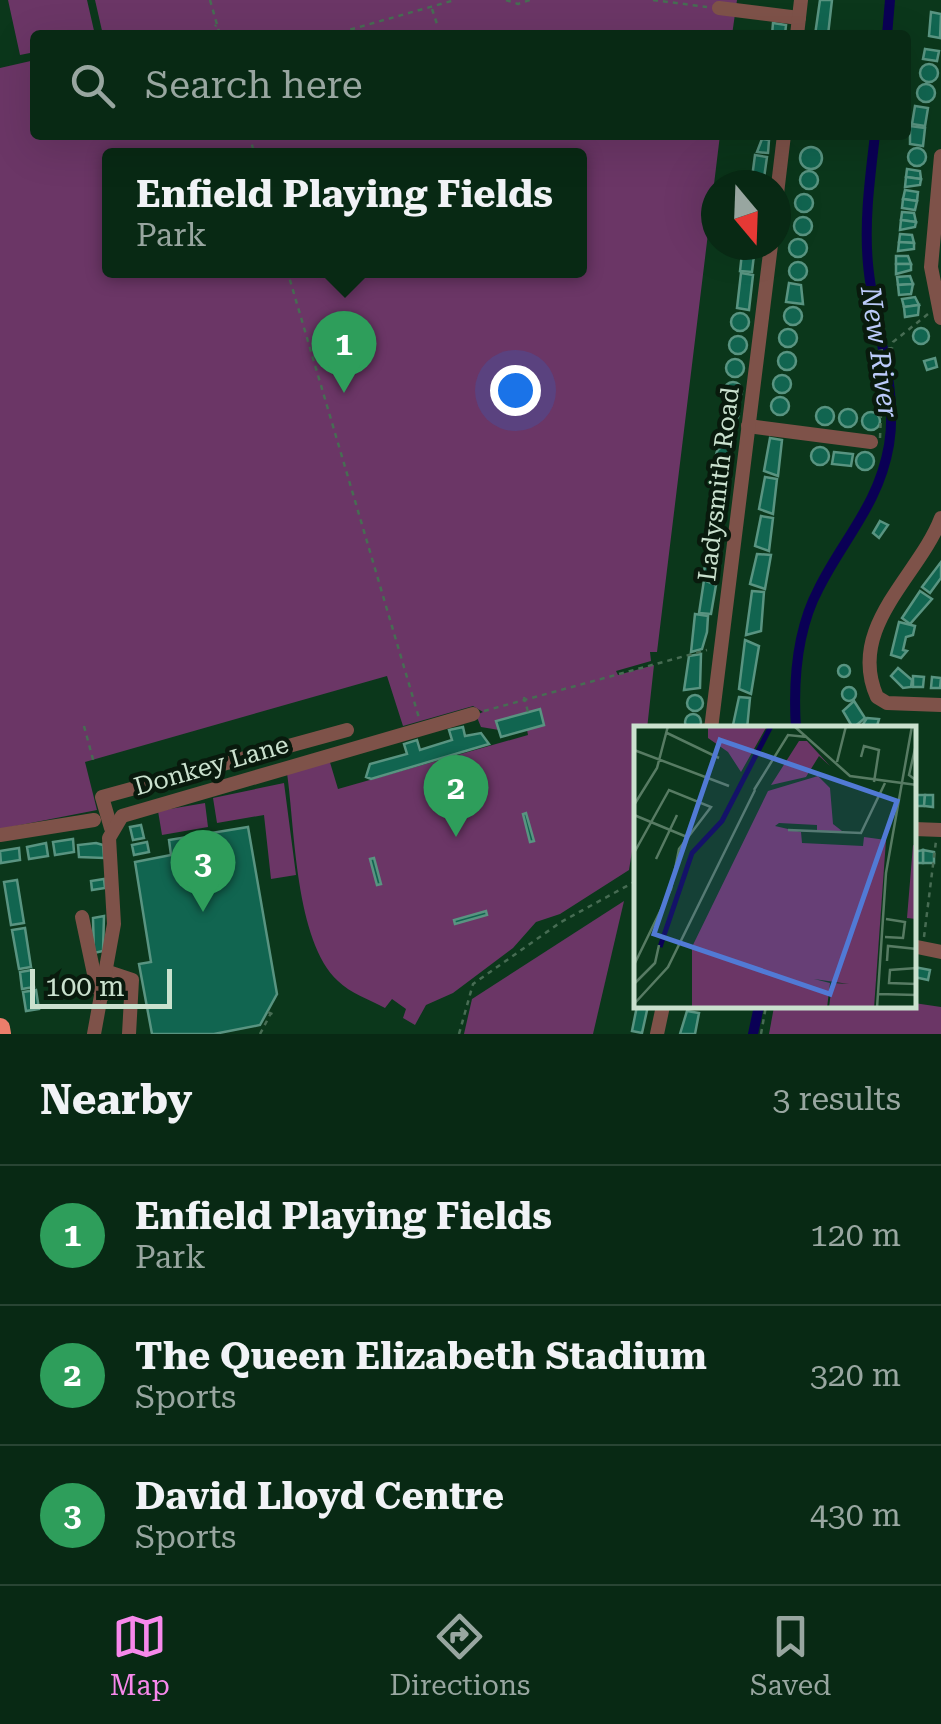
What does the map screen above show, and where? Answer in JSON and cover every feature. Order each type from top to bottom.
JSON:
[{"type":"street","points":[[798,30],[802,0]]},
{"type":"street","points":[[718,8],[799,18]]},
{"type":"street","points":[[780,170],[783,140]]},
{"type":"street","points":[[937,314],[930,267],[941,156]]},
{"type":"street","name":"Ladysmith Road","points":[[711,726],[768,260]]},
{"type":"street","points":[[748,426],[875,440]]},
{"type":"street","points":[[941,519],[875,630],[870,669],[877,697],[887,703],[941,705]]},
{"type":"street","name":"Donkey Lane","points":[[111,828],[133,811],[472,714]]},
{"type":"street","points":[[94,1034],[114,924],[111,828],[102,797],[347,730]]},
{"type":"street","points":[[0,834],[94,820]]},
{"type":"street","points":[[82,917],[97,988],[104,994]]},
{"type":"street","points":[[919,948],[941,952]]},
{"type":"street","points":[[108,972],[132,980],[129,1034]]},
{"type":"street","points":[[658,1034],[662,1009]]},
{"type":"path","points":[[210,0],[219,30]]},
{"type":"path","points":[[348,30],[455,0]]},
{"type":"path","points":[[506,0],[518,4],[530,0]]},
{"type":"path","points":[[653,0],[718,8]]},
{"type":"path","points":[[431,7],[438,26]]},
{"type":"path","points":[[213,30],[217,24]]},
{"type":"path","points":[[289,278],[422,730]]},
{"type":"path","points":[[875,440],[882,389],[875,352],[892,348],[893,342],[937,314]]},
{"type":"path","points":[[472,714],[716,648]]},
{"type":"path","points":[[524,698],[528,712]]},
{"type":"path","points":[[84,726],[94,763]]},
{"type":"path","points":[[919,948],[938,833]]},
{"type":"path","points":[[459,1034],[473,984],[561,922],[634,882]]},
{"type":"path","points":[[760,1034],[765,1009]]},
{"type":"path","points":[[260,1034],[270,1012],[276,1016]]},
{"type":"shaded area","points":[[8,0],[87,0],[94,30],[30,30],[30,53],[20,55]]},
{"type":"shaded area","points":[[95,0],[737,0],[733,30],[102,30]]},
{"type":"shaded area","points":[[30,61],[30,140],[719,140],[716,170],[701,170],[701,260],[705,260],[657,652],[650,652],[651,661],[616,671],[618,675],[654,665],[647,726],[634,726],[634,839],[629,870],[560,914],[536,922],[513,948],[453,993],[426,1005],[415,1025],[403,1018],[406,1009],[392,999],[385,1008],[360,996],[338,981],[324,963],[313,940],[299,883],[287,773],[329,759],[338,789],[528,735],[527,730],[544,724],[539,709],[497,721],[499,730],[481,727],[476,715],[483,712],[473,706],[403,726],[387,676],[85,762],[97,810],[0,829],[0,68]]},
{"type":"shaded area","points":[[284,783],[296,875],[271,879],[264,815],[217,823],[213,798]]},
{"type":"shaded area","points":[[205,803],[208,827],[162,835],[158,811]]},
{"type":"shaded area","points":[[624,901],[593,1034],[464,1034],[472,999]]},
{"type":"shaded area","points":[[916,1003],[941,1007],[941,1034],[769,1034],[774,1009],[916,1009]]},
{"type":"building","points":[[820,0],[832,0],[829,30],[816,30]]},
{"type":"building","points":[[931,12],[941,14],[940,38],[929,36]]},
{"type":"building","points":[[773,23],[786,25],[786,30],[772,30]]},
{"type":"building","points":[[925,49],[939,51],[937,61],[923,59]]},
{"type":"building","points":[[929,64],[938,73],[929,82],[920,73]]},
{"type":"building","points":[[926,84],[935,93],[926,102],[917,93]]},
{"type":"building","points":[[915,106],[928,108],[925,126],[912,124]]},
{"type":"building","points":[[911,126],[925,128],[923,146],[910,144]]},
{"type":"building","points":[[762,140],[769,140],[768,153],[757,152]]},
{"type":"building","points":[[811,147],[819,150],[819,166],[811,169],[803,166],[800,158],[803,150]]},
{"type":"building","points":[[917,148],[926,157],[917,166],[908,157]]},
{"type":"building","points":[[755,155],[767,157],[765,170],[753,170]]},
{"type":"building","points":[[907,169],[920,171],[921,179],[906,177]]},
{"type":"building","points":[[809,171],[818,180],[809,189],[800,180]]},
{"type":"building","points":[[906,177],[921,179],[920,185],[905,187]]},
{"type":"building","points":[[905,190],[918,192],[917,201],[903,199]]},
{"type":"building","points":[[804,194],[813,203],[804,212],[795,203]]},
{"type":"building","points":[[903,199],[917,201],[915,210],[902,208]]},
{"type":"building","points":[[902,212],[914,213],[916,222],[901,220]]},
{"type":"building","points":[[803,217],[812,226],[803,235],[794,226]]},
{"type":"building","points":[[901,220],[916,222],[915,227],[900,230]]},
{"type":"building","points":[[900,234],[912,235],[914,243],[899,242]]},
{"type":"building","points":[[791,241],[805,241],[805,255],[791,255]]},
{"type":"building","points":[[899,242],[914,243],[914,249],[898,251]]},
{"type":"building","points":[[896,256],[908,256],[911,264],[896,264]]},
{"type":"building","points":[[741,260],[753,260],[752,272],[740,271]]},
{"type":"building","points":[[798,262],[807,271],[798,280],[789,271]]},
{"type":"building","points":[[896,264],[911,264],[911,270],[896,274]]},
{"type":"building","points":[[741,273],[753,275],[749,310],[737,308]]},
{"type":"building","points":[[910,276],[913,284],[898,285],[897,277]]},
{"type":"building","points":[[789,283],[801,285],[803,304],[786,302]]},
{"type":"building","points":[[913,284],[911,294],[899,295],[898,285]]},
{"type":"building","points":[[915,297],[919,305],[904,307],[902,299]]},
{"type":"building","points":[[919,305],[918,315],[905,317],[904,307]]},
{"type":"building","points":[[793,307],[800,309],[800,323],[793,325],[786,323],[784,316],[786,309]]},
{"type":"building","points":[[740,313],[749,322],[740,331],[731,322]]},
{"type":"building","points":[[921,328],[929,336],[921,344],[913,336]]},
{"type":"building","points":[[788,329],[795,331],[795,345],[788,347],[781,345],[779,338],[781,331]]},
{"type":"building","points":[[738,336],[747,345],[738,354],[729,345]]},
{"type":"building","points":[[787,352],[796,361],[787,370],[778,361]]},
{"type":"building","points":[[935,358],[937,367],[927,370],[924,361]]},
{"type":"building","points":[[735,359],[742,361],[742,375],[735,377],[728,375],[726,368],[728,361]]},
{"type":"building","points":[[782,375],[791,384],[782,393],[773,384]]},
{"type":"building","points":[[733,382],[742,391],[733,400],[724,391]]},
{"type":"building","points":[[780,397],[789,406],[780,415],[771,406]]},
{"type":"building","points":[[730,404],[739,413],[730,422],[721,413]]},
{"type":"building","points":[[825,407],[834,416],[825,425],[816,416]]},
{"type":"building","points":[[848,409],[857,418],[848,427],[839,418]]},
{"type":"building","points":[[871,412],[880,421],[871,430],[862,421]]},
{"type":"building","points":[[727,427],[735,435],[727,443],[719,435]]},
{"type":"building","points":[[770,438],[782,440],[778,476],[764,471]]},
{"type":"building","points":[[724,447],[732,455],[724,463],[716,455]]},
{"type":"building","points":[[820,447],[827,449],[827,463],[820,465],[813,463],[811,456],[813,449]]},
{"type":"building","points":[[834,452],[853,454],[851,466],[832,464]]},
{"type":"building","points":[[865,452],[872,454],[872,468],[865,470],[858,468],[856,461],[858,454]]},
{"type":"building","points":[[722,467],[730,475],[722,483],[714,475]]},
{"type":"building","points":[[765,477],[777,479],[773,514],[759,509]]},
{"type":"building","points":[[720,487],[728,495],[720,503],[712,495]]},
{"type":"building","points":[[717,507],[725,515],[717,523],[709,515]]},
{"type":"building","points":[[761,516],[773,518],[769,551],[755,546]]},
{"type":"building","points":[[880,521],[888,525],[879,538],[873,533]]},
{"type":"building","points":[[715,527],[723,535],[715,543],[707,535]]},
{"type":"building","points":[[708,546],[721,551],[715,580],[703,578]]},
{"type":"building","points":[[757,554],[771,555],[765,589],[750,584]]},
{"type":"building","points":[[941,562],[941,578],[930,593],[922,587]]},
{"type":"building","points":[[704,580],[716,585],[711,614],[699,613]]},
{"type":"building","points":[[752,591],[764,592],[761,631],[746,635]]},
{"type":"building","points":[[920,591],[932,599],[910,624],[902,618]]},
{"type":"building","points":[[695,614],[708,616],[707,632],[702,649],[691,652]]},
{"type":"building","points":[[899,622],[915,626],[913,635],[906,637],[903,650],[907,651],[901,658],[891,655]]},
{"type":"building","points":[[745,640],[759,646],[751,694],[739,689]]},
{"type":"building","points":[[701,654],[700,688],[684,690],[689,656]]},
{"type":"building","points":[[844,665],[850,671],[844,677],[838,671]]},
{"type":"building","points":[[898,668],[912,680],[911,687],[903,688],[891,676]]},
{"type":"building","points":[[913,676],[924,677],[923,687],[913,687]]},
{"type":"building","points":[[932,677],[941,678],[940,688],[931,688]]},
{"type":"building","points":[[849,687],[856,694],[849,701],[842,694]]},
{"type":"building","points":[[695,695],[703,703],[695,711],[687,703]]},
{"type":"building","points":[[739,697],[750,698],[747,726],[733,725]]},
{"type":"building","points":[[854,701],[865,718],[852,726],[843,711]]},
{"type":"building","points":[[540,709],[544,725],[501,737],[496,721]]},
{"type":"building","points":[[693,714],[698,717],[699,726],[687,726],[685,722]]},
{"type":"building","points":[[867,718],[879,719],[877,726],[862,726]]},
{"type":"building","points":[[463,727],[465,736],[481,733],[489,744],[371,779],[366,777],[370,764],[407,754],[404,744],[417,740],[420,750],[452,740],[449,730]]},
{"type":"building","points":[[916,795],[925,795],[924,806],[916,806]]},
{"type":"building","points":[[925,795],[933,795],[933,807],[924,806]]},
{"type":"building","points":[[526,813],[534,841],[530,842],[523,814]]},
{"type":"building","points":[[141,825],[144,838],[133,840],[130,827]]},
{"type":"building","points":[[248,827],[277,994],[260,1025],[214,1034],[152,1034],[139,964],[151,962],[135,862],[171,855],[169,840]]},
{"type":"building","points":[[73,839],[74,852],[55,855],[53,842]]},
{"type":"building","points":[[147,842],[149,852],[134,855],[132,845]]},
{"type":"building","points":[[46,843],[48,856],[29,859],[27,847]]},
{"type":"building","points":[[78,845],[103,845],[104,858],[79,857]]},
{"type":"building","points":[[19,848],[20,860],[1,863],[0,851]]},
{"type":"building","points":[[923,850],[934,852],[934,863],[923,863]]},
{"type":"building","points":[[923,850],[923,863],[916,863],[916,852]]},
{"type":"building","points":[[374,858],[381,884],[377,885],[370,859]]},
{"type":"building","points":[[104,879],[105,888],[92,890],[91,881]]},
{"type":"building","points":[[17,880],[24,923],[11,925],[4,882]]},
{"type":"building","points":[[486,911],[487,915],[455,924],[454,920]]},
{"type":"building","points":[[104,916],[103,951],[94,953],[93,918]]},
{"type":"building","points":[[25,928],[31,967],[19,969],[12,930]]},
{"type":"building","points":[[916,967],[930,970],[928,980],[916,977]]},
{"type":"building","points":[[32,970],[34,987],[22,989],[20,972]]},
{"type":"building","points":[[36,990],[39,1009],[26,1011],[23,992]]},
{"type":"building","points":[[636,1009],[647,1009],[642,1033],[632,1031]]},
{"type":"building","points":[[687,1011],[699,1013],[695,1034],[680,1034]]},
{"type":"waterway","name":"New River","points":[[887,30],[890,0]]},
{"type":"waterway","name":"New River","points":[[796,726],[796,675],[805,622],[819,588],[869,503],[889,445],[891,400],[867,248],[874,140]]},
{"type":"waterway","name":"New River","points":[[753,1034],[758,1009]]},
{"type":"place","name":"Enfield Playing Fields","points":[[344,393]]},
{"type":"place","name":"The Queen Elizabeth Stadium","points":[[456,837]]},
{"type":"place","name":"David Lloyd Centre","points":[[203,912]]}]
